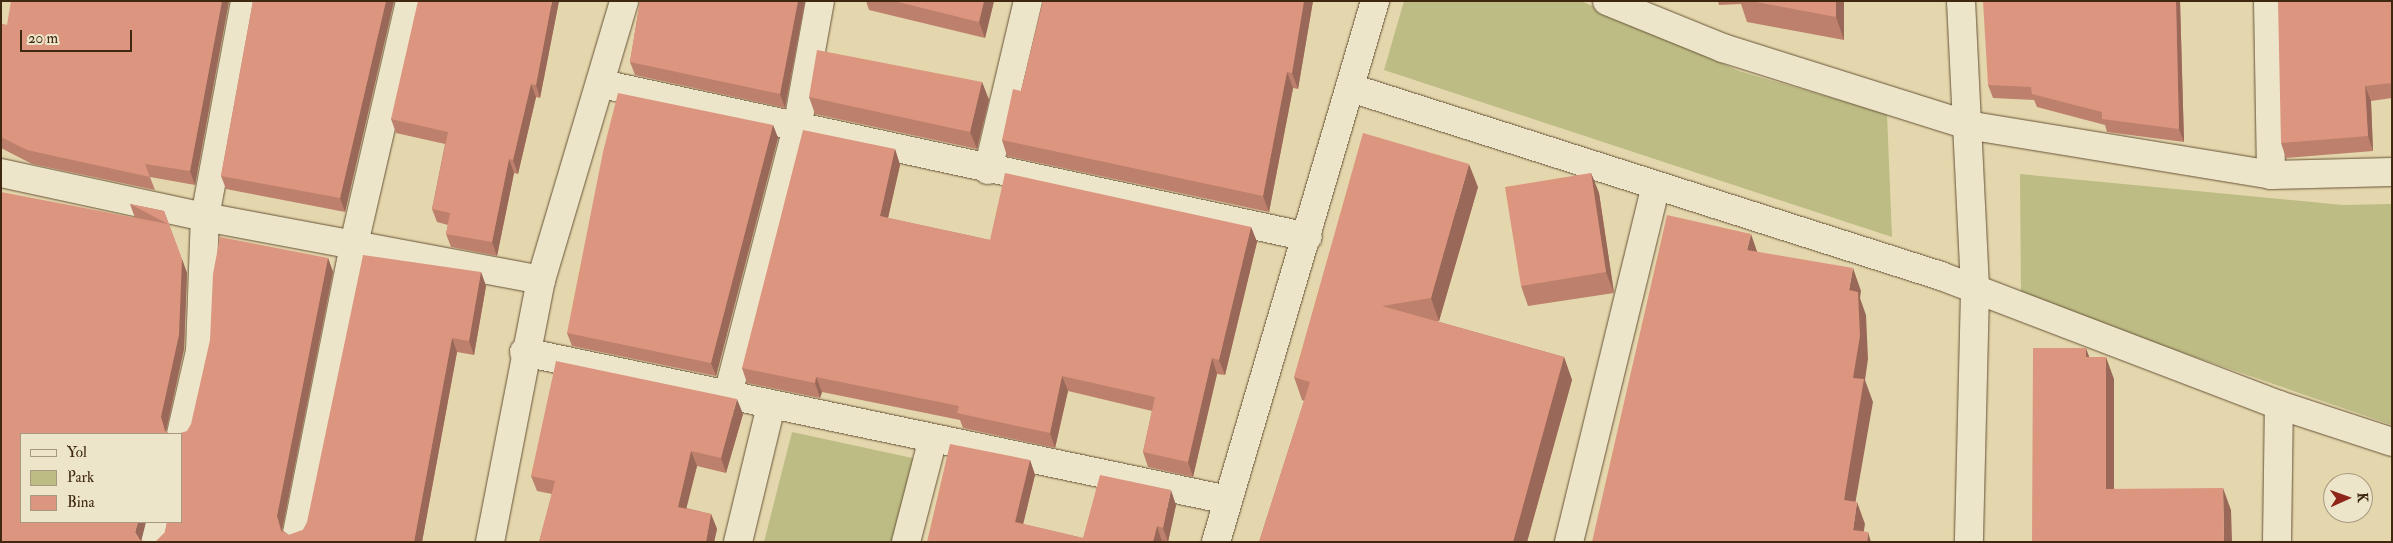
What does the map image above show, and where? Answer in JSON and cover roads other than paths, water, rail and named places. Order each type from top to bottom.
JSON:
[{"type":"street","points":[[181,433],[200,351],[205,217],[245,1]]},
{"type":"street","points":[[297,533],[354,244],[410,1]]},
{"type":"street","points":[[490,542],[524,352],[541,280],[602,84],[624,1]]},
{"type":"street","points":[[726,398],[798,122],[820,1]]},
{"type":"street","points":[[988,170],[1028,1]]},
{"type":"street","points":[[1216,542],[1308,237],[1375,1]]},
{"type":"street","points":[[1607,1],[1723,48],[1967,125],[2271,175],[2392,172]]},
{"type":"street","points":[[1961,1],[1974,292],[1969,542]]},
{"type":"street","points":[[2268,1],[2271,175]]},
{"type":"street","points":[[602,84],[798,122],[988,170],[1308,237]]},
{"type":"street","points":[[1351,88],[1941,276],[1974,292],[2279,405],[2392,442]]},
{"type":"street","points":[[1,173],[205,217],[541,280]]},
{"type":"street","points":[[1569,542],[1656,185]]},
{"type":"street","points":[[524,352],[726,398],[934,438],[1228,500]]},
{"type":"street","points":[[2277,542],[2279,405]]},
{"type":"street","points":[[738,542],[771,406]]},
{"type":"street","points":[[906,542],[934,438]]},
{"type":"street","points":[[155,542],[160,523]]}]
